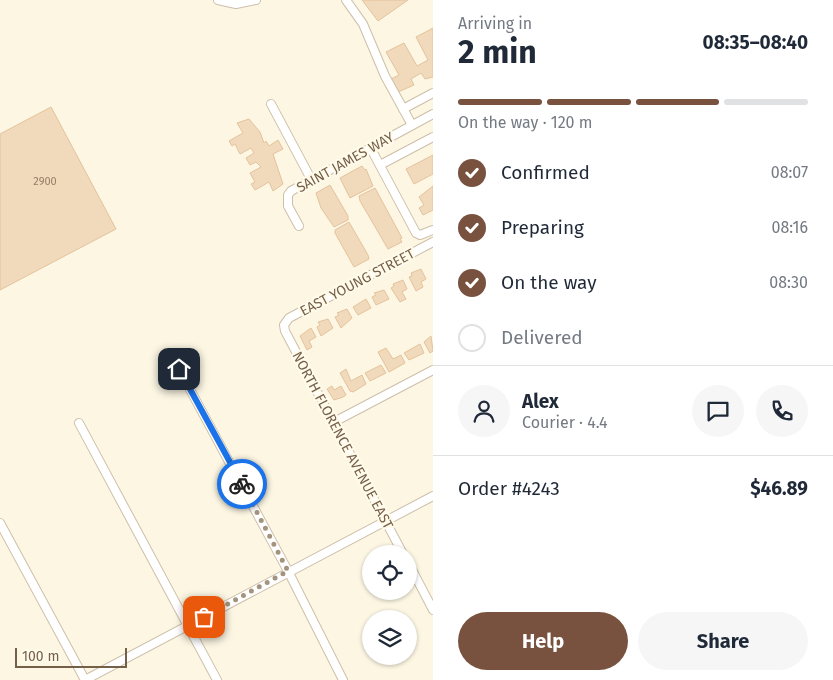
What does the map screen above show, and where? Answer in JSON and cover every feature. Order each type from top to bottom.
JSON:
[{"type":"street","points":[[218,0],[236,4],[256,0]]},
{"type":"street","points":[[346,0],[363,24],[385,76],[412,125]]},
{"type":"street","points":[[403,109],[433,93]]},
{"type":"street","points":[[271,104],[311,180]]},
{"type":"street","name":"SAINT JAMES WAY","points":[[299,226],[288,206],[288,195],[294,188],[433,114]]},
{"type":"street","points":[[380,165],[433,137]]},
{"type":"street","points":[[370,147],[416,233],[420,235],[433,230]]},
{"type":"street","name":"EAST YOUNG STREET","points":[[284,325],[289,318],[433,242]]},
{"type":"street","name":"NORTH FLORENCE AVENUE EAST","points":[[284,325],[285,331],[398,545]]},
{"type":"street","points":[[179,369],[288,571],[340,679]]},
{"type":"street","points":[[334,422],[433,370]]},
{"type":"street","points":[[79,423],[217,680]]},
{"type":"street","points":[[0,523],[85,680],[433,496]]},
{"type":"street","points":[[417,579],[433,610]]},
{"type":"building","points":[[362,0],[408,0],[378,21]]},
{"type":"building","points":[[433,28],[433,77],[425,79],[421,73],[411,79],[414,85],[398,92],[391,79],[399,75],[386,52],[404,43],[417,66],[428,60],[416,37]]},
{"type":"building","points":[[51,107],[116,229],[0,290],[0,134]]},
{"type":"building","points":[[249,119],[260,132],[264,143],[266,141],[269,146],[278,140],[283,149],[273,154],[283,184],[273,191],[269,182],[255,190],[251,184],[255,182],[250,173],[261,167],[256,162],[250,165],[246,158],[254,153],[251,148],[240,154],[235,144],[232,146],[229,141],[243,133],[237,123]]},
{"type":"building","points":[[433,155],[433,174],[414,184],[406,169]]},
{"type":"building","points":[[362,166],[366,169],[373,186],[350,198],[340,178]]},
{"type":"building","points":[[330,185],[348,216],[348,220],[334,227],[321,208],[316,193]]},
{"type":"building","points":[[433,186],[433,210],[423,215],[419,208],[424,205],[419,197]]},
{"type":"building","points":[[375,188],[402,238],[400,239],[402,242],[388,249],[360,201],[359,196]]},
{"type":"building","points":[[349,222],[369,259],[354,267],[335,233],[335,230]]},
{"type":"building","points":[[421,269],[426,279],[421,282],[423,287],[416,291],[409,277],[412,276],[411,273]]},
{"type":"building","points":[[403,280],[407,289],[402,292],[406,299],[400,302],[391,288],[394,286],[393,284]]},
{"type":"building","points":[[384,290],[389,299],[376,305],[372,297],[376,295],[374,293]]},
{"type":"building","points":[[366,299],[371,308],[358,315],[353,307]]},
{"type":"building","points":[[347,309],[352,318],[341,328],[335,317],[339,315],[337,313]]},
{"type":"building","points":[[328,319],[333,328],[321,336],[317,327],[320,325],[318,322]]},
{"type":"building","points":[[311,328],[316,337],[309,341],[312,347],[307,350],[300,336]]},
{"type":"building","points":[[431,336],[433,351],[430,353],[424,342]]},
{"type":"building","points":[[420,344],[424,353],[409,360],[404,353]]},
{"type":"building","points":[[386,348],[393,359],[401,355],[405,363],[389,372],[378,352]]},
{"type":"building","points":[[381,365],[386,373],[370,381],[365,373]]},
{"type":"building","points":[[346,369],[351,381],[362,375],[366,384],[353,392],[350,391],[340,373]]},
{"type":"building","points":[[332,386],[334,390],[341,386],[346,395],[334,400],[327,389]]},
{"type":"way so far","points":[[204,617],[288,571],[242,484]]},
{"type":"route","points":[[179,369],[242,484]]}]
